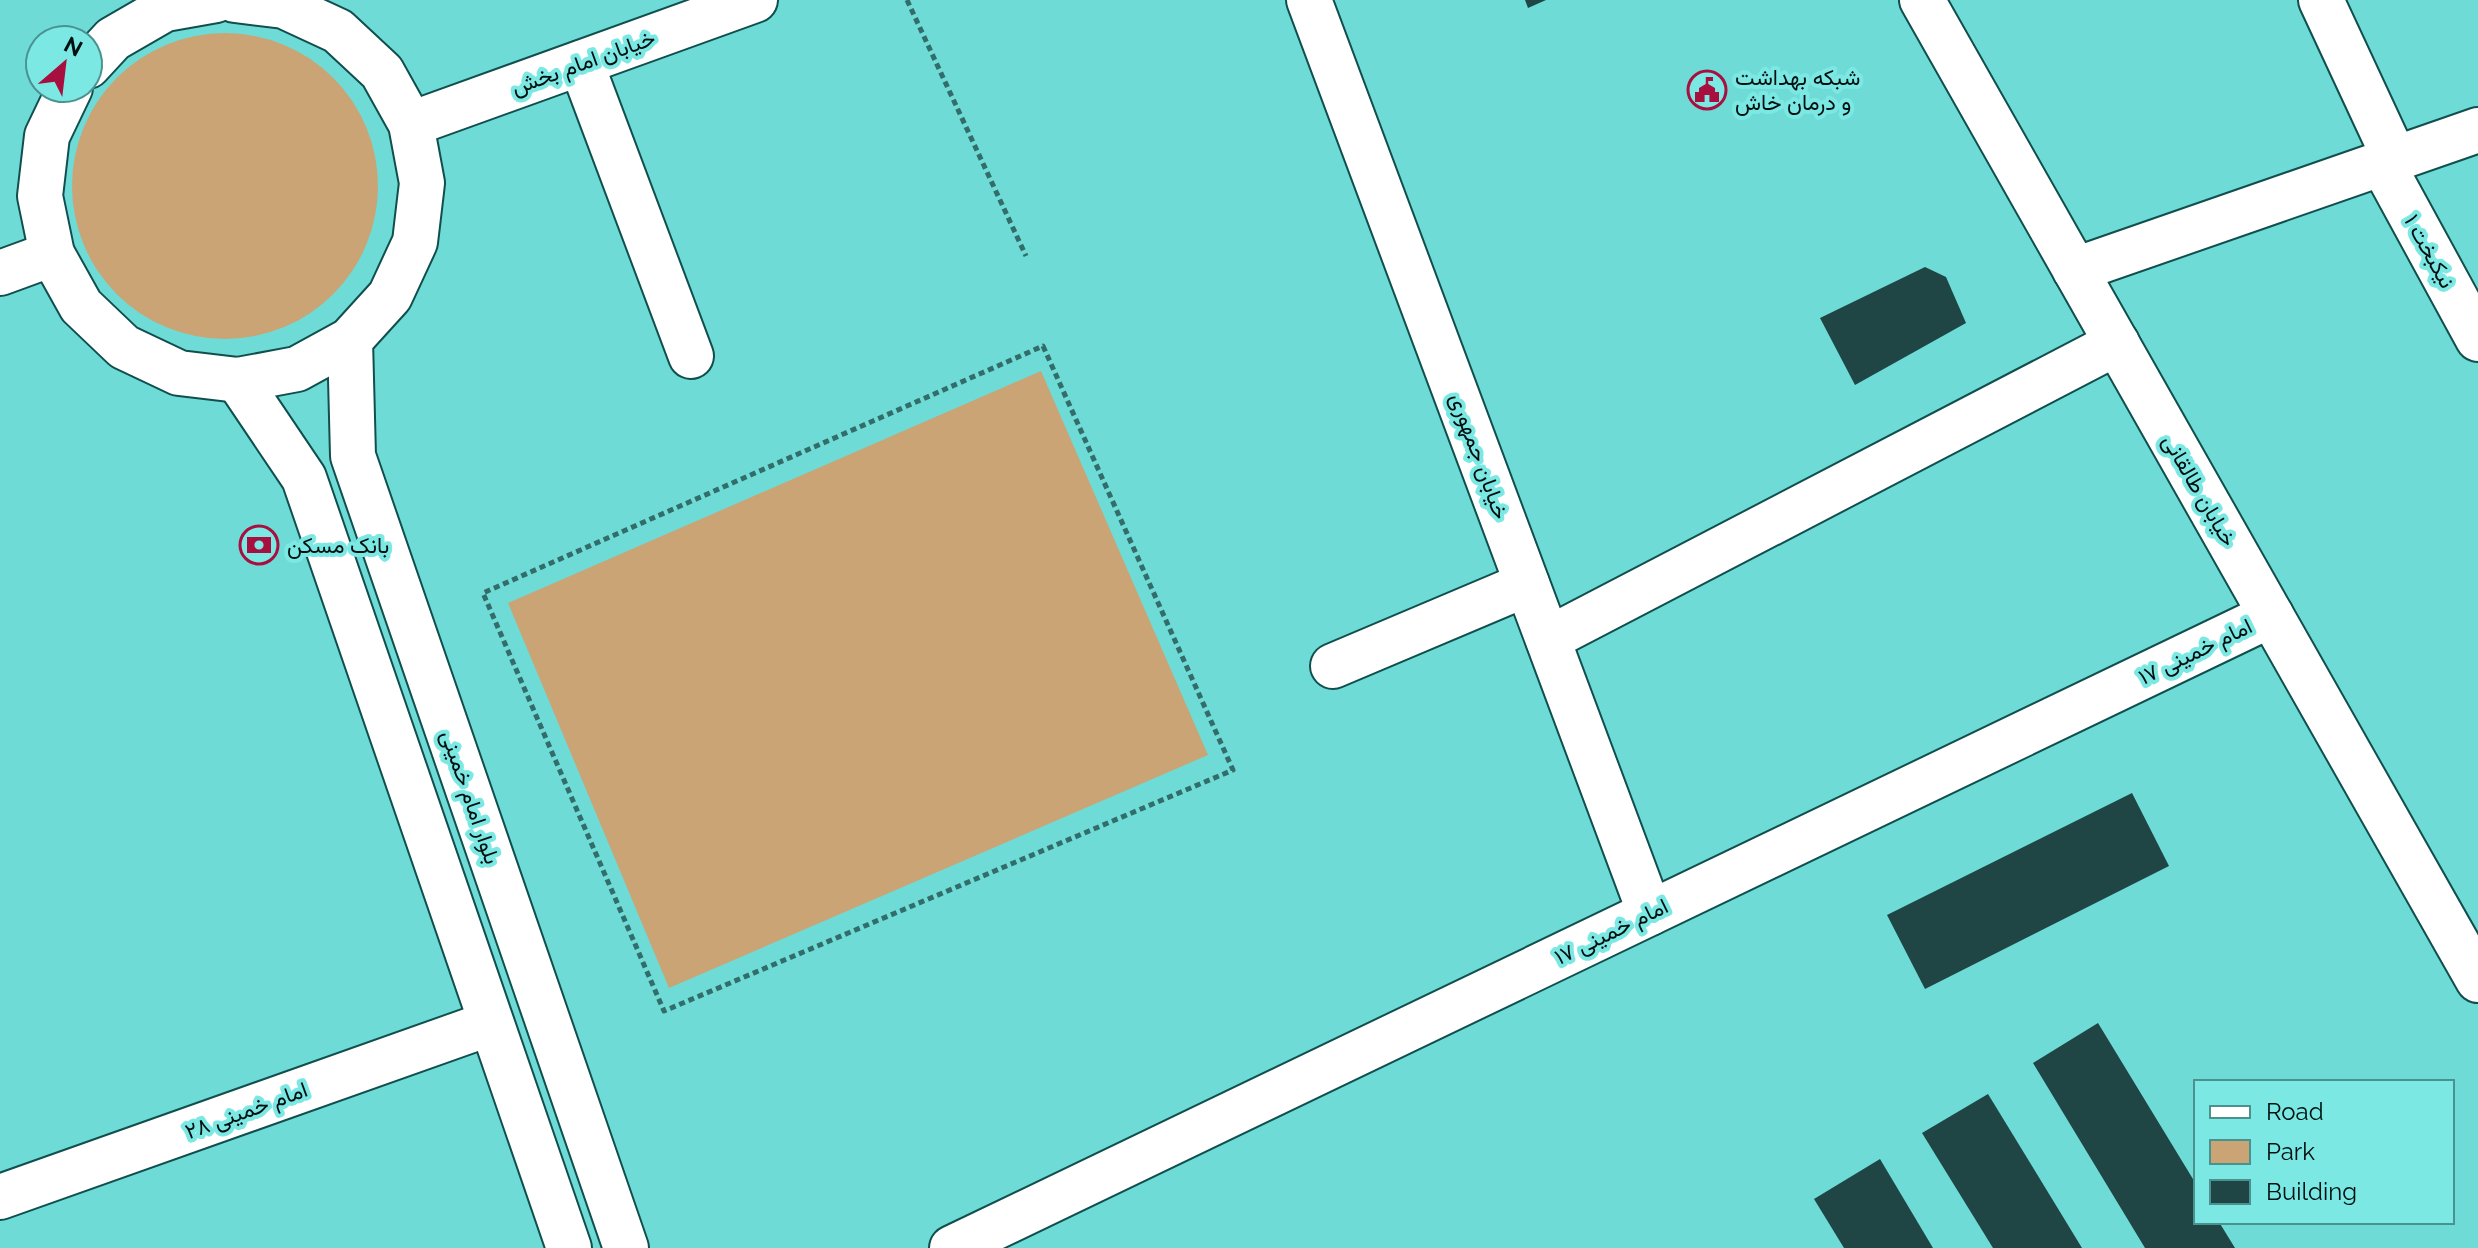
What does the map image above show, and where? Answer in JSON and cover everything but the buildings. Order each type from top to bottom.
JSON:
[{"type":"street","points":[[105,35],[165,9],[216,0]]},
{"type":"street","points":[[62,104],[47,136],[40,196],[52,254],[81,306],[124,347],[179,373],[238,380],[297,369],[350,340],[390,296],[415,242],[422,183],[411,124],[382,72],[338,31],[284,6],[235,0]]},
{"type":"street","name":"خیابان امام بخش","points":[[411,124],[755,0]]},
{"type":"street","name":"خیابان جمهوری","points":[[1309,0],[1650,913]]},
{"type":"street","name":"خیابان طالقانی","points":[[1922,0],[2478,980]]},
{"type":"street","name":"نیکبخت ۱","points":[[2321,0],[2389,161],[2478,339]]},
{"type":"street","points":[[581,63],[691,356]]},
{"type":"street","points":[[2075,270],[2478,130]]},
{"type":"street","points":[[0,273],[52,254]]},
{"type":"street","name":"بلوار امام خمینی","points":[[350,340],[353,456],[626,1248]]},
{"type":"street","points":[[1548,639],[2117,343]]},
{"type":"street","points":[[238,380],[304,478],[569,1248]]},
{"type":"street","points":[[1333,666],[1527,584]]},
{"type":"street","name":"امام خمینی ۱۷","points":[[952,1248],[2271,615]]},
{"type":"street","name":"امام خمینی ۲۸","points":[[0,1197],[491,1023]]},
{"type":"path","points":[[907,0],[1026,256]]},
{"type":"path","points":[[1043,346],[1233,770],[664,1011],[483,593],[1043,346]]},
{"type":"green space","points":[[210,33],[240,33],[269,39],[297,51],[322,68],[343,89],[360,114],[372,142],[378,171],[378,201],[372,230],[360,258],[343,283],[322,304],[297,321],[269,333],[240,339],[210,339],[181,333],[153,321],[128,304],[107,283],[90,258],[78,230],[72,201],[72,171],[78,142],[96,104],[104,104],[107,89],[128,68],[153,51],[181,39]]},
{"type":"green space","points":[[1041,371],[1208,755],[669,988],[508,603]]},
{"type":"place","name":"شبکه بهداشت و درمان خاش","points":[[1707,90]]},
{"type":"place","name":"بانک مسکن","points":[[259,545]]}]
